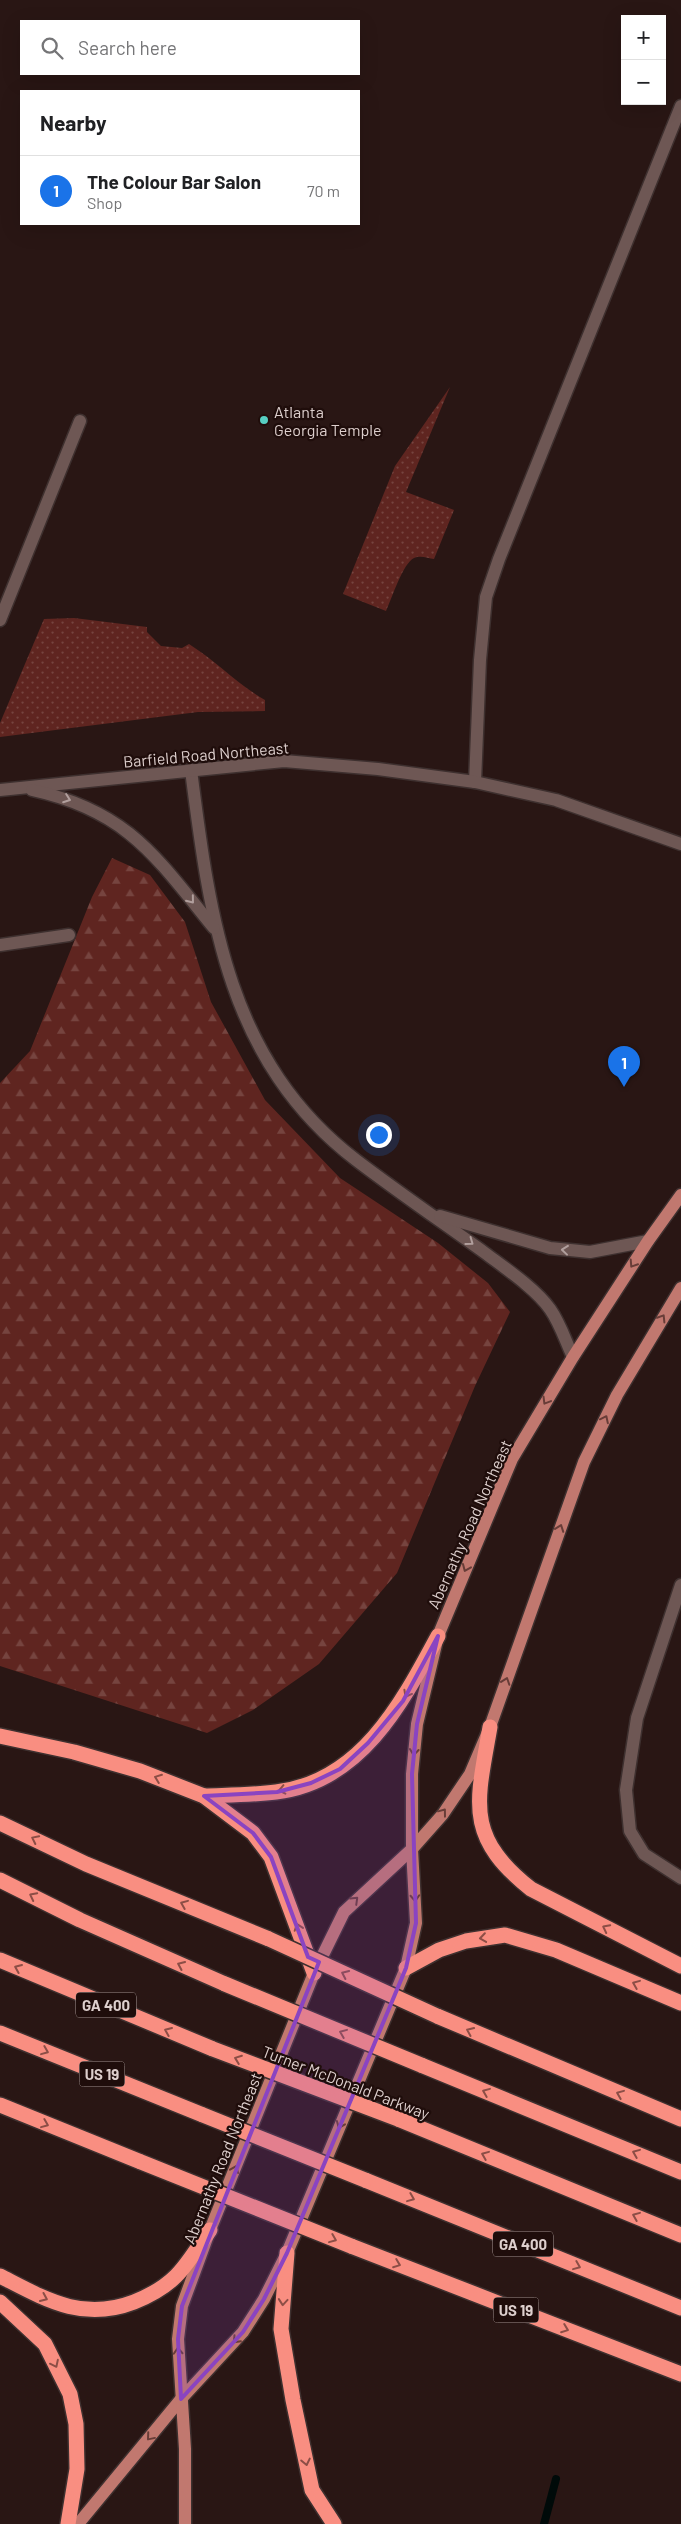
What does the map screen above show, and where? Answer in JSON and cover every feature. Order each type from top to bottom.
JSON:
[{"type":"highway","points":[[204,1796],[277,1792],[311,1783],[340,1769],[368,1743],[403,1701],[438,1636]]},
{"type":"highway","points":[[490,1727],[478,1796],[478,1813],[496,1856],[513,1875],[531,1889],[681,1966]]},
{"type":"highway","points":[[0,1736],[74,1752],[140,1771],[204,1796],[253,1833],[271,1857],[314,1973]]},
{"type":"highway","points":[[0,1822],[86,1864],[269,1938],[437,2016],[681,2119]]},
{"type":"highway","points":[[0,1880],[80,1920],[225,1984],[681,2172]]},
{"type":"highway","points":[[406,1968],[439,1950],[466,1941],[505,1935],[556,1950],[681,2003]]},
{"type":"highway","name":"Turner McDonald Parkway","points":[[0,1960],[212,2049],[398,2119],[681,2235]]},
{"type":"highway","name":"US 19","points":[[0,2033],[203,2115]]},
{"type":"highway","name":"US 19","points":[[0,2105],[352,2246],[681,2374]]},
{"type":"highway","name":"GA 400","points":[[203,2115],[681,2308]]},
{"type":"highway","points":[[0,2276],[45,2299],[70,2308],[92,2310],[117,2309],[149,2296],[176,2276],[210,2230]]},
{"type":"highway","points":[[287,2253],[281,2329],[293,2400],[312,2490],[334,2524]]},
{"type":"highway","points":[[0,2302],[44,2344],[70,2394],[76,2424],[78,2469],[68,2524]]},
{"type":"main road","name":"Abernathy Road Northeast","points":[[78,2524],[181,2399],[243,2332],[264,2299],[287,2253],[406,1968],[416,1923],[412,1849],[412,1774],[417,1724],[438,1636],[512,1459],[573,1357],[648,1241],[681,1195]]},
{"type":"main road","name":"Abernathy Road Northeast","points":[[185,2524],[185,2449],[178,2338],[182,2306],[210,2230],[314,1973],[344,1912],[412,1849],[443,1814],[470,1774],[490,1727],[584,1462],[617,1395],[681,1288]]},
{"type":"street","points":[[475,782],[480,660],[486,597],[499,559],[681,106]]},
{"type":"street","points":[[0,620],[80,420]]},
{"type":"street","name":"Barfield Road Northeast","points":[[0,790],[284,761],[378,769],[475,782],[504,788],[556,800],[681,844]]},
{"type":"street","points":[[190,770],[202,864],[216,931],[225,966],[243,1013],[263,1056],[289,1094],[320,1129],[356,1160],[518,1277],[550,1309],[573,1357]]},
{"type":"street","points":[[20,788],[56,795],[78,803],[128,830],[170,872],[216,931]]},
{"type":"street","points":[[0,945],[69,935]]},
{"type":"street","points":[[430,1213],[550,1248],[590,1252],[648,1241]]},
{"type":"street","points":[[681,1585],[637,1718],[626,1790],[630,1831],[639,1846],[644,1854],[681,1878]]},
{"type":"highlighted area","points":[[438,1636],[417,1724],[412,1774],[416,1923],[406,1968],[287,2253],[264,2299],[243,2332],[181,2399],[178,2339],[182,2306],[319,1962],[308,1957],[271,1857],[253,1833],[204,1796],[277,1792],[311,1783],[340,1769],[368,1743],[403,1701]]},
{"type":"green space","points":[[450,387],[406,492],[454,510],[434,559],[419,557],[410,561],[402,574],[386,611],[343,594],[395,466]]},
{"type":"green space","points":[[74,618],[147,627],[147,632],[161,646],[182,648],[189,644],[265,700],[265,711],[198,712],[0,737],[0,723],[44,619]]},
{"type":"green space","points":[[112,858],[150,875],[185,922],[211,1002],[265,1100],[340,1178],[438,1243],[488,1283],[510,1312],[475,1386],[397,1573],[319,1664],[253,1710],[207,1733],[0,1666],[0,1083],[30,1051],[92,897]]},
{"type":"waterway","points":[[544,2524],[556,2479]]},
{"type":"place","name":"Atlanta Georgia Temple","points":[[264,420]]},
{"type":"place","name":"The Colour Bar Salon","points":[[624,1087]]}]
